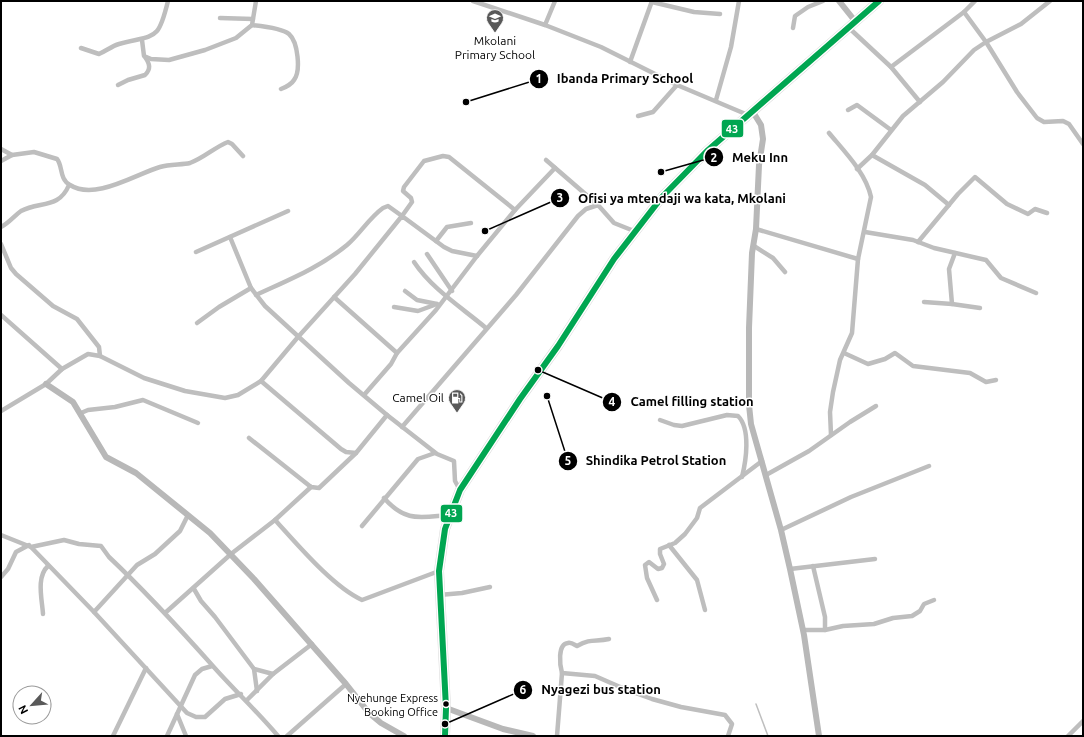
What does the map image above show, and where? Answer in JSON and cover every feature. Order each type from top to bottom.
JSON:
[{"type":"highway","points":[[446,736],[439,571],[444,535],[450,514],[460,490],[634,231],[662,197],[684,172],[848,26],[879,1]]},
{"type":"street","points":[[81,48],[99,54],[118,44],[142,40],[151,36],[162,25],[168,1]]},
{"type":"street","points":[[144,56],[164,61],[199,52],[236,38],[252,25],[256,1]]},
{"type":"street","points":[[473,1],[545,24],[601,47],[677,85],[751,113],[761,125],[763,139],[759,165],[749,328],[749,405],[751,424],[781,530],[803,630],[819,736]]},
{"type":"street","points":[[545,24],[555,1]]},
{"type":"street","points":[[716,100],[731,47],[739,1]]},
{"type":"street","points":[[793,28],[795,16],[799,12],[823,1]]},
{"type":"street","points":[[839,1],[855,21]]},
{"type":"street","points":[[890,67],[964,12],[975,1]]},
{"type":"street","points":[[857,169],[872,156],[891,130],[943,82],[974,50],[1021,24],[1050,1]]},
{"type":"street","points":[[630,62],[652,2],[694,12],[720,14]]},
{"type":"street","points":[[964,12],[986,42],[1017,92],[1037,118],[1044,122],[1064,121],[1069,124],[1082,142]]},
{"type":"street","points":[[220,18],[253,19]]},
{"type":"street","points":[[252,25],[280,30],[289,34],[297,52],[299,70],[294,82],[281,89]]},
{"type":"street","points":[[848,26],[890,67],[920,102]]},
{"type":"street","points":[[118,85],[145,75],[148,72],[150,64],[144,56],[142,40]]},
{"type":"street","points":[[638,116],[653,112],[677,85]]},
{"type":"street","points":[[848,110],[857,105],[891,130]]},
{"type":"street","points":[[829,133],[857,169],[870,190],[871,197],[865,232],[858,259],[852,333],[836,375],[833,392],[830,412],[831,435]]},
{"type":"street","points":[[1,161],[12,155],[30,152],[56,159],[59,161],[62,176],[69,185],[84,189],[92,189],[124,182],[158,168],[174,164],[190,163],[228,142],[232,144],[243,156]]},
{"type":"street","points":[[1,149],[12,155]]},
{"type":"street","points":[[1,411],[46,384],[62,369],[88,354],[100,356],[144,378],[162,385],[215,397],[225,398],[238,395],[261,381],[298,337],[355,274],[402,216],[412,202],[412,198],[404,191],[404,187],[424,161],[443,156],[454,161],[515,210]]},
{"type":"street","points":[[872,156],[925,185],[949,205]]},
{"type":"street","points":[[546,160],[598,205],[614,222],[634,231]]},
{"type":"street","points":[[364,395],[391,364],[397,353],[439,304],[448,296],[477,256],[515,210],[546,175],[555,168]]},
{"type":"street","points":[[918,242],[971,179],[975,177],[1012,207],[1028,214],[1035,209],[1047,213]]},
{"type":"street","points":[[1,227],[21,212],[58,200],[64,196],[69,185]]},
{"type":"street","points":[[402,427],[516,295],[578,216],[586,209],[598,205]]},
{"type":"street","points":[[256,295],[300,276],[330,259],[352,240],[383,208],[388,206],[452,251],[477,256]]},
{"type":"street","points":[[196,252],[288,211]]},
{"type":"street","points":[[436,241],[441,232],[447,227],[471,223]]},
{"type":"street","points":[[756,229],[858,259]]},
{"type":"street","points":[[865,232],[918,242],[955,254],[988,261],[1001,278],[1036,293]]},
{"type":"street","points":[[230,237],[251,288],[256,295],[298,337],[387,415],[435,453],[454,460],[455,481],[460,490]]},
{"type":"street","points":[[1,244],[11,268],[16,274],[53,306],[77,319],[99,347],[100,356]]},
{"type":"street","points":[[754,246],[773,258],[777,265],[785,272]]},
{"type":"street","points":[[427,254],[452,291]]},
{"type":"street","points":[[952,304],[950,269],[955,254]]},
{"type":"street","points":[[414,262],[429,282],[486,328]]},
{"type":"street","points":[[197,323],[219,306],[251,288]]},
{"type":"street","points":[[405,291],[417,300],[439,304]]},
{"type":"street","points":[[334,297],[397,353]]},
{"type":"street","points":[[924,302],[980,308]]},
{"type":"street","points":[[394,306],[418,311],[439,304]]},
{"type":"street","points":[[1,314],[62,369]]},
{"type":"street","points":[[844,352],[868,364],[885,359],[895,353],[913,366],[970,373],[986,382],[996,380]]},
{"type":"street","points":[[261,381],[341,449],[346,452],[356,453]]},
{"type":"street","points":[[46,384],[73,402],[81,413],[106,457],[136,473],[188,515],[231,554],[312,644],[369,713],[381,723],[404,736]]},
{"type":"street","points":[[81,413],[88,410],[115,407],[142,400],[198,423]]},
{"type":"street","points":[[766,475],[810,451],[831,435],[876,406]]},
{"type":"street","points":[[249,438],[311,487],[319,488],[324,485],[356,453],[387,415]]},
{"type":"street","points":[[660,420],[682,426],[727,415],[738,416],[743,422],[746,443],[742,477]]},
{"type":"street","points":[[362,526],[418,459],[435,453]]},
{"type":"street","points":[[657,600],[647,578],[644,566],[649,562],[658,568],[662,568],[664,564],[659,551],[662,547],[675,543],[685,534],[697,518],[700,508],[762,460]]},
{"type":"street","points":[[781,530],[851,497],[928,466]]},
{"type":"street","points":[[165,613],[194,589],[231,554],[275,520],[311,487]]},
{"type":"street","points":[[384,498],[400,513],[409,516],[418,517],[450,514]]},
{"type":"street","points":[[94,612],[137,565],[155,554],[180,531],[188,515]]},
{"type":"street","points":[[275,520],[323,571],[362,600],[439,571]]},
{"type":"street","points":[[1,536],[30,546],[94,612],[187,713],[202,718],[212,713],[225,699],[241,694]]},
{"type":"street","points":[[1,576],[8,569],[16,552],[30,546],[64,540],[84,545],[100,545],[127,576],[196,645],[212,666],[247,700],[278,736]]},
{"type":"street","points":[[669,546],[697,580],[705,610]]},
{"type":"street","points":[[790,569],[875,559]]},
{"type":"street","points":[[43,614],[42,575],[48,566]]},
{"type":"street","points":[[813,566],[825,617],[824,630]]},
{"type":"street","points":[[439,595],[462,593],[490,587]]},
{"type":"street","points":[[194,589],[204,605],[216,617],[254,669],[257,691]]},
{"type":"street","points":[[803,630],[824,630],[843,626],[874,624],[893,618],[912,616],[916,614],[924,604],[934,600]]},
{"type":"street","points":[[557,736],[562,673],[562,647],[569,643],[577,646],[589,640],[596,641],[609,639]]},
{"type":"street","points":[[247,700],[273,674],[312,644]]},
{"type":"street","points":[[167,736],[195,675],[202,669],[212,666]]},
{"type":"street","points":[[113,736],[146,668]]},
{"type":"street","points":[[254,669],[273,674]]},
{"type":"street","points":[[562,673],[595,676],[652,699],[681,707],[725,715],[732,724],[728,736]]},
{"type":"street","points":[[287,736],[346,684]]},
{"type":"street","points":[[446,708],[503,729],[533,736]]},
{"type":"street","points":[[177,714],[186,736]]},
{"type":"street","points":[[1068,736],[1083,721]]},
{"type":"waterway","points":[[756,704],[768,736]]},
{"type":"transit line","name":"43","points":[[445,736],[446,708],[439,571],[445,529],[460,490],[520,399],[558,346],[614,259],[662,197],[707,151],[879,1]]},
{"type":"place","name":"Mkolani Primary School","points":[[495,33]]},
{"type":"place","name":"Ibanda Primary School","points":[[466,102]]},
{"type":"place","name":"Meku Inn","points":[[661,172]]},
{"type":"place","name":"Ofisi ya mtendaji wa kata, Mkolani","points":[[485,231]]},
{"type":"place","name":"Camel filling station","points":[[538,370]]},
{"type":"place","name":"Shindika Petrol Station","points":[[547,396]]},
{"type":"place","name":"Camel Oil","points":[[457,413]]},
{"type":"place","name":"Nyehunge Express Booking Office","points":[[446,704]]},
{"type":"place","name":"Nyagezi bus station","points":[[445,724]]}]
